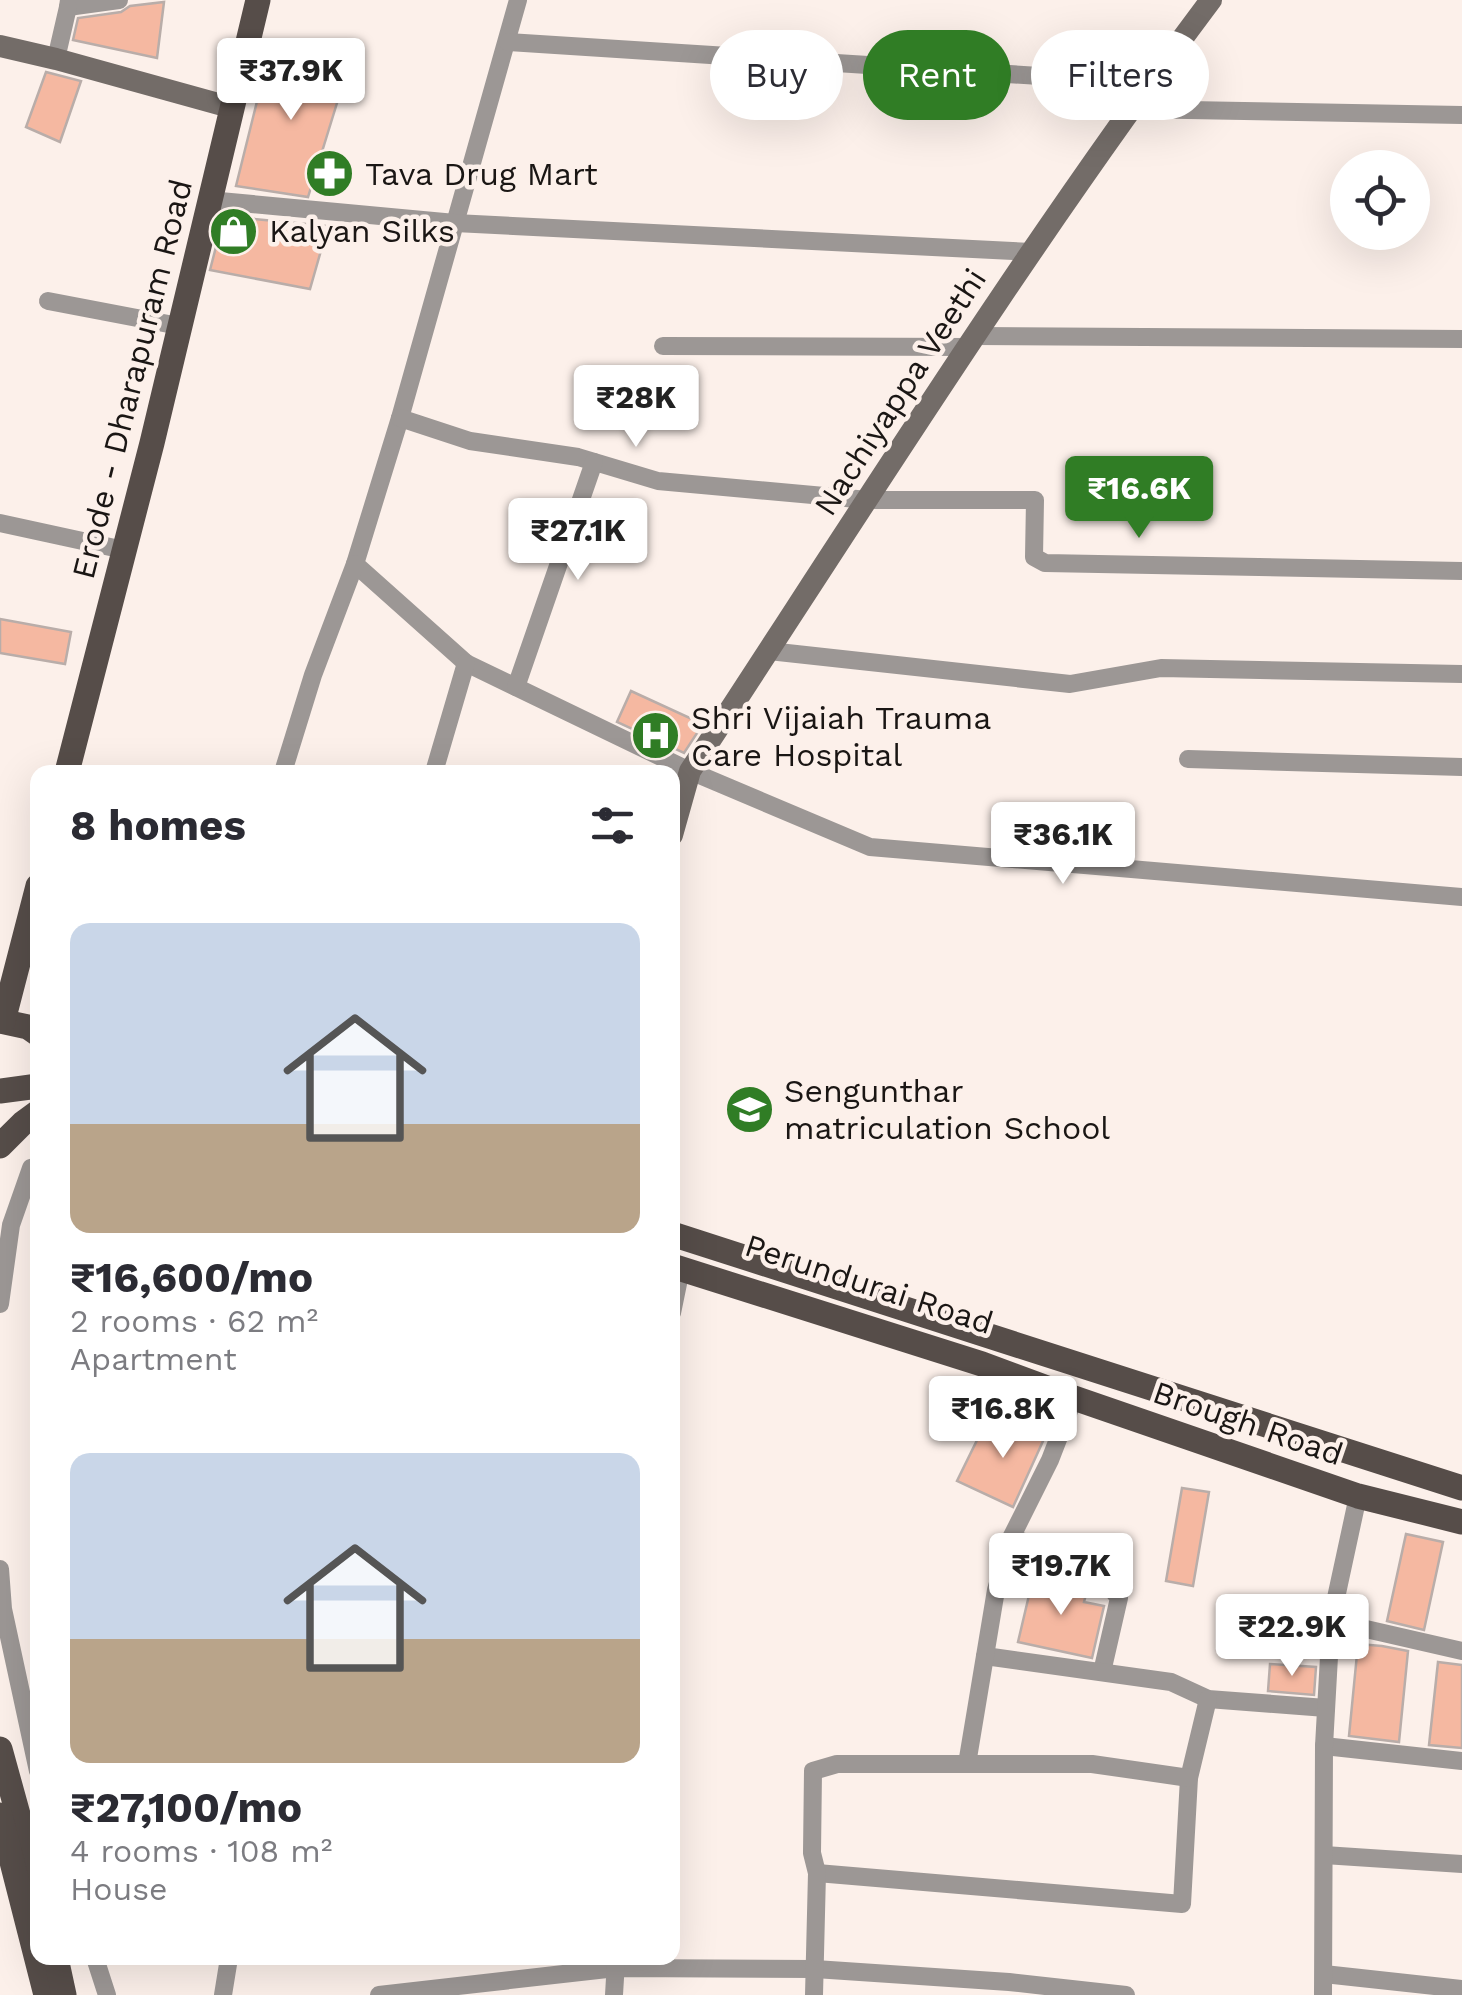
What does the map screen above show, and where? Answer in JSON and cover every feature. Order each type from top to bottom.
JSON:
[{"type":"main road","name":"Erode - Dharapuram Road","points":[[69,765],[258,0]]},
{"type":"main road","points":[[30,916],[2,1021],[30,1029]]},
{"type":"main road","points":[[0,1079],[30,1076]]},
{"type":"main road","points":[[0,1091],[30,1087]]},
{"type":"main road","points":[[0,1146],[30,1118]]},
{"type":"main road","points":[[0,1132],[30,1125]]},
{"type":"main road","name":"Brough Road","points":[[680,1237],[1452,1485]]},
{"type":"main road","name":"Perundurai Road","points":[[680,1246],[1161,1398],[1370,1485]]},
{"type":"main road","name":"Perundurai Road","points":[[680,1265],[860,1313],[1370,1485],[1452,1485]]},
{"type":"main road","name":"Brough Road","points":[[680,1266],[1074,1398],[1370,1485],[1452,1519]]},
{"type":"main road","points":[[0,1748],[30,1858]]},
{"type":"main road","points":[[2,1828],[30,1922]]},
{"type":"main road","points":[[43,1965],[51,1992]]},
{"type":"main road","points":[[51,1992],[55,1965]]},
{"type":"street","points":[[56,59],[68,4],[119,0]]},
{"type":"street","points":[[285,765],[313,675],[355,564],[400,418],[518,0]]},
{"type":"street","name":"Nachiyappa Veethi","points":[[1188,30],[1211,0]]},
{"type":"street","points":[[508,42],[1031,76]]},
{"type":"street","points":[[0,46],[233,108]]},
{"type":"street","points":[[1209,111],[1462,116]]},
{"type":"street","name":"Nachiyappa Veethi","points":[[680,807],[690,771],[1031,252],[1124,120]]},
{"type":"street","points":[[209,200],[456,224],[1031,252]]},
{"type":"street","points":[[48,301],[179,326]]},
{"type":"street","points":[[663,346],[1462,338]]},
{"type":"street","points":[[400,418],[470,441],[578,458],[658,481],[868,500],[1035,500],[1034,557],[1045,562],[1462,571]]},
{"type":"street","points":[[516,688],[594,462]]},
{"type":"street","points":[[0,523],[124,550]]},
{"type":"street","points":[[355,564],[466,664],[677,765]]},
{"type":"street","points":[[769,651],[1070,684],[1161,668],[1462,674]]},
{"type":"street","points":[[436,765],[466,664]]},
{"type":"street","points":[[1188,759],[1462,768]]},
{"type":"street","points":[[680,766],[870,847],[1462,896]]},
{"type":"street","points":[[0,1304],[10,1224],[30,1171]]},
{"type":"street","points":[[967,1764],[996,1590],[1011,1538],[1050,1460],[1074,1398]]},
{"type":"street","points":[[1322,1995],[1324,1746],[1331,1621],[1370,1485]]},
{"type":"street","points":[[1011,1538],[1090,1562],[1119,1598],[1102,1672]]},
{"type":"street","points":[[0,1569],[3,1609],[30,1734]]},
{"type":"street","points":[[1331,1621],[1462,1651]]},
{"type":"street","points":[[986,1656],[1171,1682],[1208,1699],[1326,1708]]},
{"type":"street","points":[[817,1874],[1182,1904],[1190,1778],[1208,1699]]},
{"type":"street","points":[[1324,1746],[1462,1761]]},
{"type":"street","points":[[814,1995],[817,1874],[812,1853],[813,1771],[837,1764],[1092,1764],[1190,1778]]},
{"type":"street","points":[[1324,1855],[1462,1864]]},
{"type":"street","points":[[97,1965],[107,1995]]},
{"type":"street","points":[[223,1995],[228,1965]]},
{"type":"street","points":[[379,1995],[601,1965]]},
{"type":"street","points":[[614,1995],[616,1965]]},
{"type":"street","points":[[680,1965],[1010,1982],[1126,1995]]},
{"type":"street","points":[[1324,1974],[1462,1989]]},
{"type":"building","points":[[164,2],[157,58],[73,40],[78,18]]},
{"type":"building","points":[[270,49],[349,64],[308,197],[236,186]]},
{"type":"building","points":[[46,72],[81,81],[60,142],[26,127]]},
{"type":"building","points":[[224,216],[328,226],[310,289],[210,270]]},
{"type":"building","points":[[0,619],[71,632],[65,664],[0,653]]},
{"type":"building","points":[[631,691],[703,724],[684,753],[617,722]]},
{"type":"building","points":[[1022,1417],[1048,1430],[1013,1507],[957,1481],[985,1424],[1012,1437]]},
{"type":"building","points":[[1182,1488],[1209,1492],[1193,1586],[1166,1581]]},
{"type":"building","points":[[1406,1534],[1443,1542],[1424,1630],[1387,1621]]},
{"type":"building","points":[[1034,1574],[1088,1587],[1084,1602],[1104,1606],[1092,1658],[1018,1642]]},
{"type":"building","points":[[1358,1644],[1408,1651],[1399,1742],[1349,1736]]},
{"type":"building","points":[[1438,1662],[1462,1665],[1462,1748],[1429,1745]]},
{"type":"building","points":[[1270,1664],[1316,1667],[1314,1695],[1268,1691]]},
{"type":"place","name":"Tava Drug Mart","points":[[330,174]]},
{"type":"place","name":"Kalyan Silks","points":[[234,231]]},
{"type":"place","name":"Shri Vijaiah Trauma Care Hospital","points":[[656,736]]},
{"type":"place","name":"Sengunthar matriculation School","points":[[749,1109]]}]
